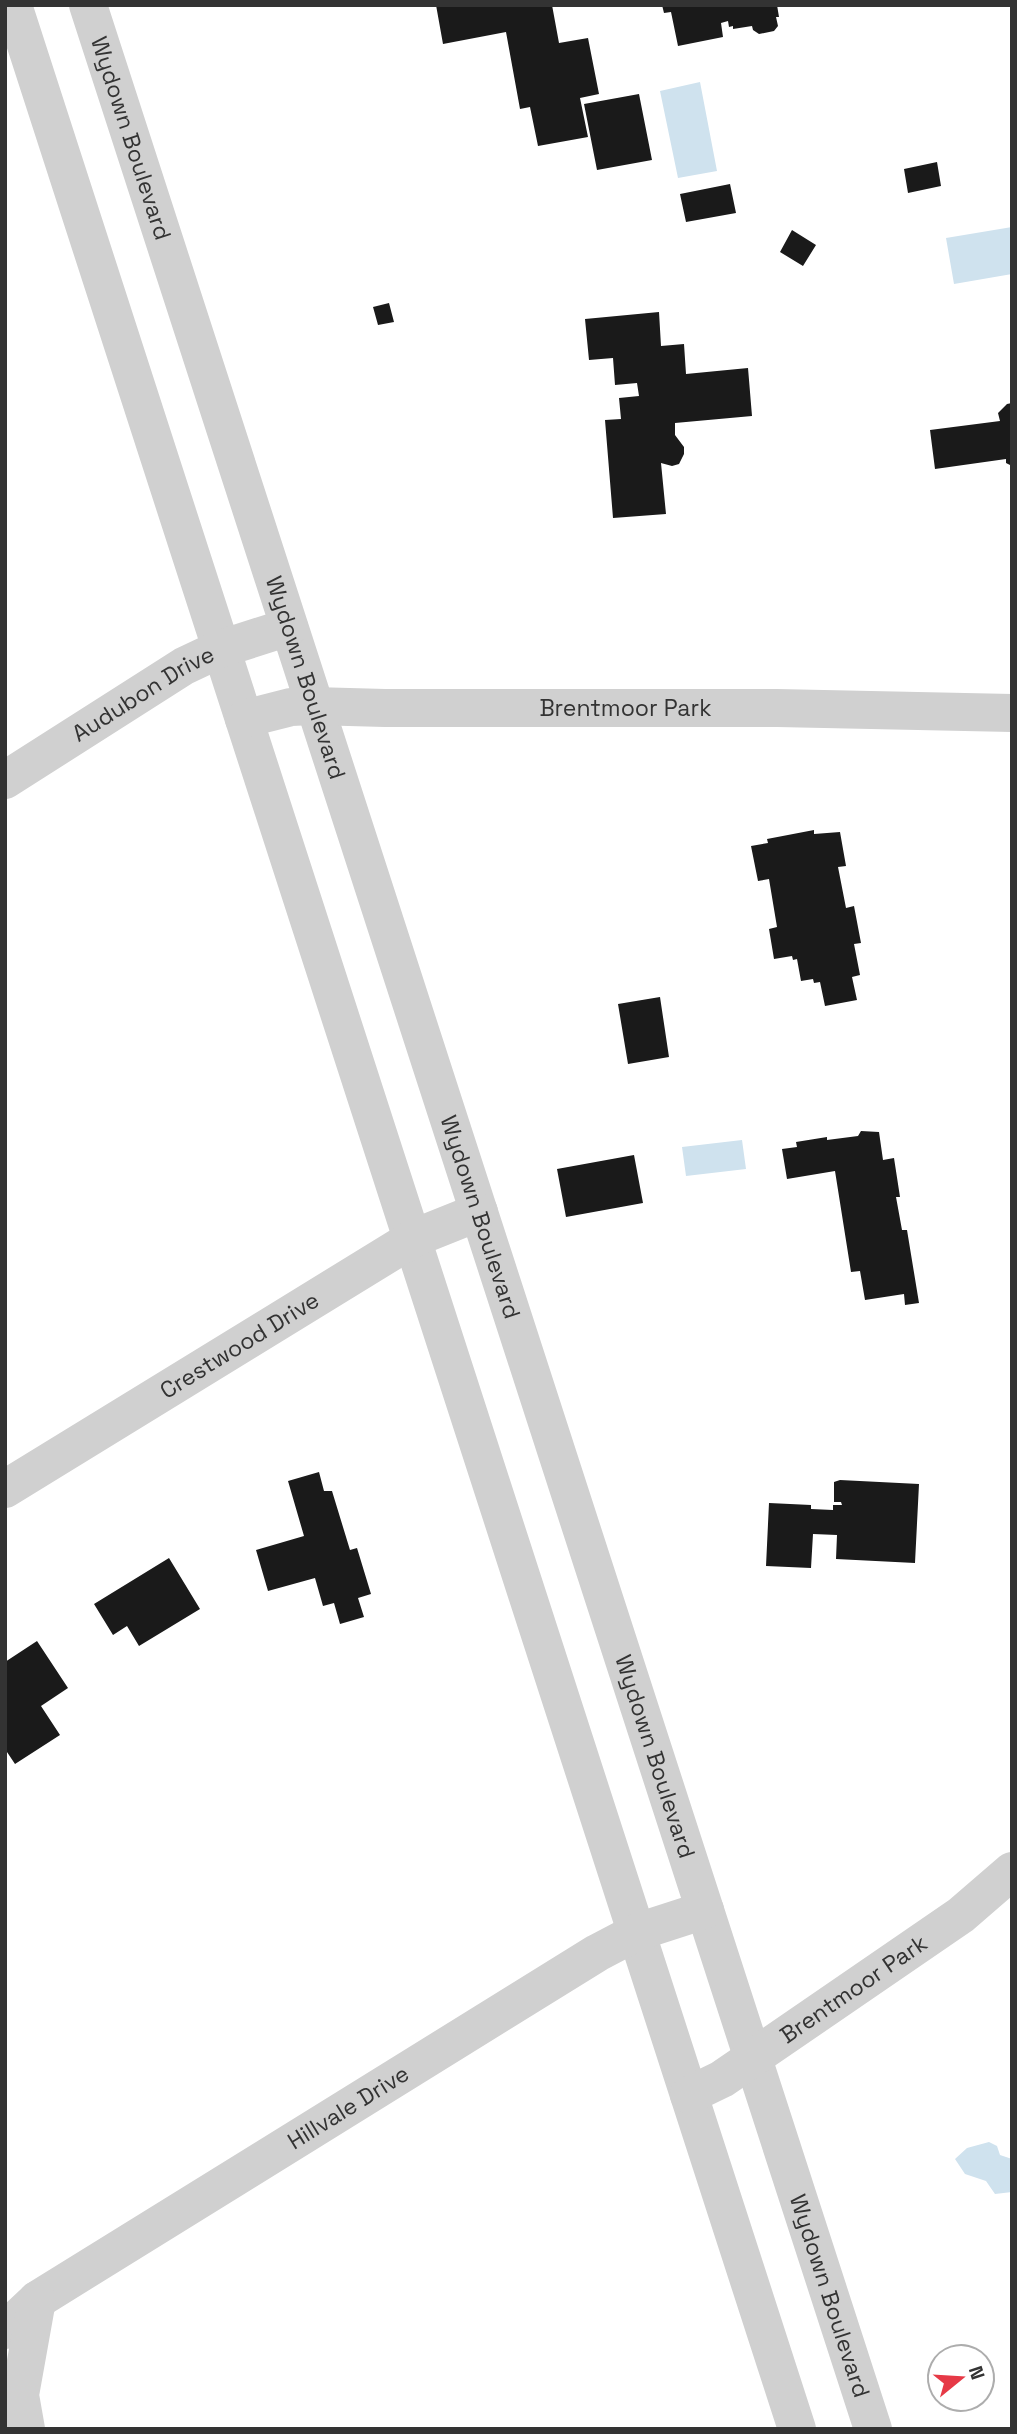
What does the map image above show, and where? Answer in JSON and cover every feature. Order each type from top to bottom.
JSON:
[{"type":"street","points":[[13,5],[220,649],[414,1238],[797,2429]]},
{"type":"street","name":"Wydown Boulevard","points":[[88,5],[873,2429]]},
{"type":"street","name":"Audubon Drive","points":[[5,780],[184,666],[220,649],[289,627]]},
{"type":"street","name":"Brentmoor Park","points":[[244,719],[291,707],[313,706],[777,708],[1011,715]]},
{"type":"street","name":"Crestwood Drive","points":[[5,1489],[414,1238],[479,1212]]},
{"type":"street","name":"Brentmoor Park","points":[[689,2095],[722,2079],[961,1915],[1012,1871]]},
{"type":"street","name":"Hillvale Drive","points":[[5,2330],[37,2300],[597,1953],[637,1932],[705,1910]]},
{"type":"street","points":[[26,2429],[20,2395],[37,2300]]},
{"type":"water","points":[[700,82],[717,171],[678,178],[660,91]]},
{"type":"water","points":[[1012,227],[1012,274],[954,284],[946,238]]},
{"type":"water","points":[[742,1140],[746,1169],[686,1176],[682,1147]]},
{"type":"water","points":[[989,2142],[997,2146],[1000,2155],[1012,2159],[1012,2192],[995,2194],[986,2181],[965,2174],[955,2159],[967,2148]]},
{"type":"building","points":[[436,5],[552,5],[559,43],[588,38],[599,94],[580,98],[588,137],[538,146],[530,107],[520,109],[506,32],[443,44]]},
{"type":"building","points":[[662,5],[777,5],[778,26],[774,31],[759,34],[752,26],[733,29],[733,26],[729,27],[728,21],[721,23],[723,37],[678,46],[671,12],[664,13]]},
{"type":"building","points":[[639,94],[652,160],[597,170],[584,104]]},
{"type":"building","points":[[937,162],[941,186],[908,193],[904,169]]},
{"type":"building","points":[[730,184],[736,213],[686,222],[680,194]]},
{"type":"building","points":[[792,230],[816,245],[803,266],[780,252]]},
{"type":"building","points":[[389,303],[394,322],[378,325],[373,307]]},
{"type":"building","points":[[659,312],[661,346],[684,344],[686,374],[748,368],[752,416],[675,423],[675,435],[684,447],[684,454],[679,464],[672,466],[661,463],[666,514],[613,518],[605,420],[621,419],[619,398],[639,396],[637,383],[615,385],[613,358],[589,360],[585,319]]},
{"type":"building","points":[[1012,403],[1012,466],[1006,463],[1006,459],[935,469],[930,430],[1000,421],[998,413]]},
{"type":"building","points":[[814,830],[814,834],[840,832],[846,866],[838,867],[846,908],[854,906],[861,943],[854,944],[860,975],[852,977],[857,1000],[825,1006],[820,982],[814,983],[813,979],[801,981],[797,959],[793,960],[792,956],[774,959],[769,929],[777,927],[769,879],[758,881],[751,846],[768,843],[767,839]]},
{"type":"building","points":[[660,997],[669,1057],[628,1064],[618,1004]]},
{"type":"building","points":[[861,1131],[879,1132],[883,1160],[894,1158],[900,1197],[896,1197],[902,1230],[907,1230],[919,1303],[905,1305],[904,1294],[865,1300],[860,1271],[851,1272],[835,1171],[787,1179],[782,1149],[797,1147],[796,1142],[858,1136]]},
{"type":"building","points":[[634,1155],[643,1203],[566,1217],[557,1169]]},
{"type":"building","points":[[319,1472],[324,1491],[332,1491],[350,1550],[357,1548],[371,1594],[358,1598],[364,1617],[340,1624],[334,1603],[323,1606],[315,1578],[268,1591],[256,1550],[304,1536],[288,1481]]},
{"type":"building","points":[[840,1480],[919,1484],[915,1563],[836,1559],[837,1535],[813,1534],[811,1568],[766,1566],[769,1503],[811,1505],[811,1509],[833,1510],[833,1505],[842,1505],[841,1502],[834,1502],[834,1482]]},
{"type":"building","points":[[169,1558],[200,1609],[139,1646],[127,1626],[113,1635],[94,1604]]},
{"type":"building","points":[[37,1641],[68,1688],[41,1706],[60,1735],[15,1764],[5,1749],[5,1662]]}]
